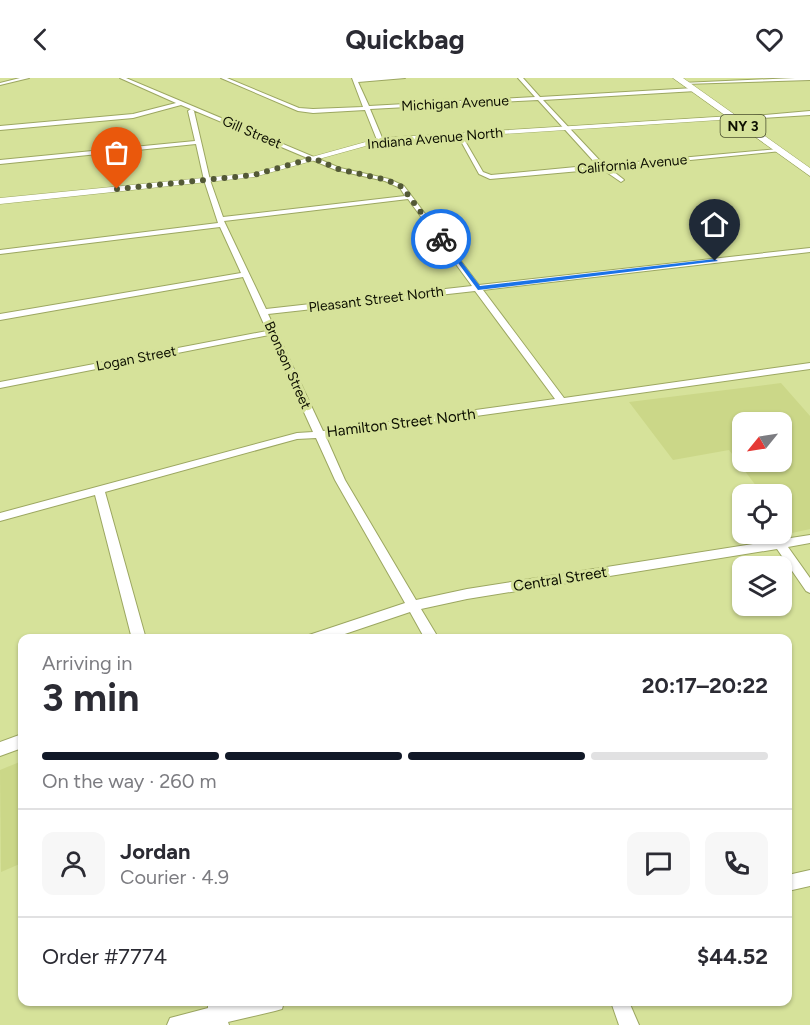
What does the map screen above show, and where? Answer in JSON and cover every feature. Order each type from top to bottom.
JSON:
[{"type":"highway","name":"NY 3","points":[[680,80],[810,173]]},
{"type":"street","points":[[0,84],[27,78]]},
{"type":"street","name":"Gill Street","points":[[122,78],[196,111],[346,171],[394,182],[410,197],[561,402]]},
{"type":"street","name":"Michigan Avenue","points":[[224,78],[298,109],[367,108],[694,90]]},
{"type":"street","points":[[380,140],[355,79],[403,78]]},
{"type":"street","points":[[520,78],[566,129],[603,166],[621,180]]},
{"type":"street","points":[[680,80],[806,80]]},
{"type":"street","points":[[133,116],[182,103]]},
{"type":"street","points":[[0,128],[196,111]]},
{"type":"street","name":"Bronson Street","points":[[196,111],[199,142],[207,180],[221,222],[265,312],[340,480],[429,634]]},
{"type":"street","points":[[732,118],[810,113]]},
{"type":"street","name":"Indiana Avenue North","points":[[0,201],[270,172],[380,140],[732,118]]},
{"type":"street","name":"California Avenue","points":[[459,135],[481,173],[486,176],[778,151]]},
{"type":"street","points":[[0,162],[199,142]]},
{"type":"street","points":[[0,252],[410,197]]},
{"type":"street","name":"Pleasant Street North","points":[[265,312],[810,250]]},
{"type":"street","points":[[0,317],[246,274]]},
{"type":"street","name":"Logan Street","points":[[0,385],[273,332]]},
{"type":"street","name":"Hamilton Street North","points":[[0,518],[297,436],[341,433],[810,366]]},
{"type":"street","points":[[99,490],[138,634]]},
{"type":"street","name":"Central Street","points":[[792,542],[810,539]]},
{"type":"street","points":[[780,544],[810,588]]},
{"type":"street","name":"Central Street","points":[[329,634],[414,605],[467,594],[780,544]]},
{"type":"street","points":[[0,749],[18,742]]},
{"type":"street","points":[[792,882],[810,878]]},
{"type":"street","points":[[177,1025],[256,1006]]},
{"type":"street","points":[[622,1006],[629,1025]]},
{"type":"shaded area","points":[[781,383],[810,416],[810,529],[792,533],[792,484],[755,484],[746,472],[792,472],[792,412],[732,412],[732,454],[729,450],[673,460],[629,402]]},
{"type":"shaded area","points":[[18,763],[18,865],[1,872],[0,770]]},
{"type":"way so far","points":[[117,189],[254,175],[313,158],[338,169],[387,180],[402,187],[441,239]]},
{"type":"route","points":[[441,239],[478,288],[715,261]]}]
